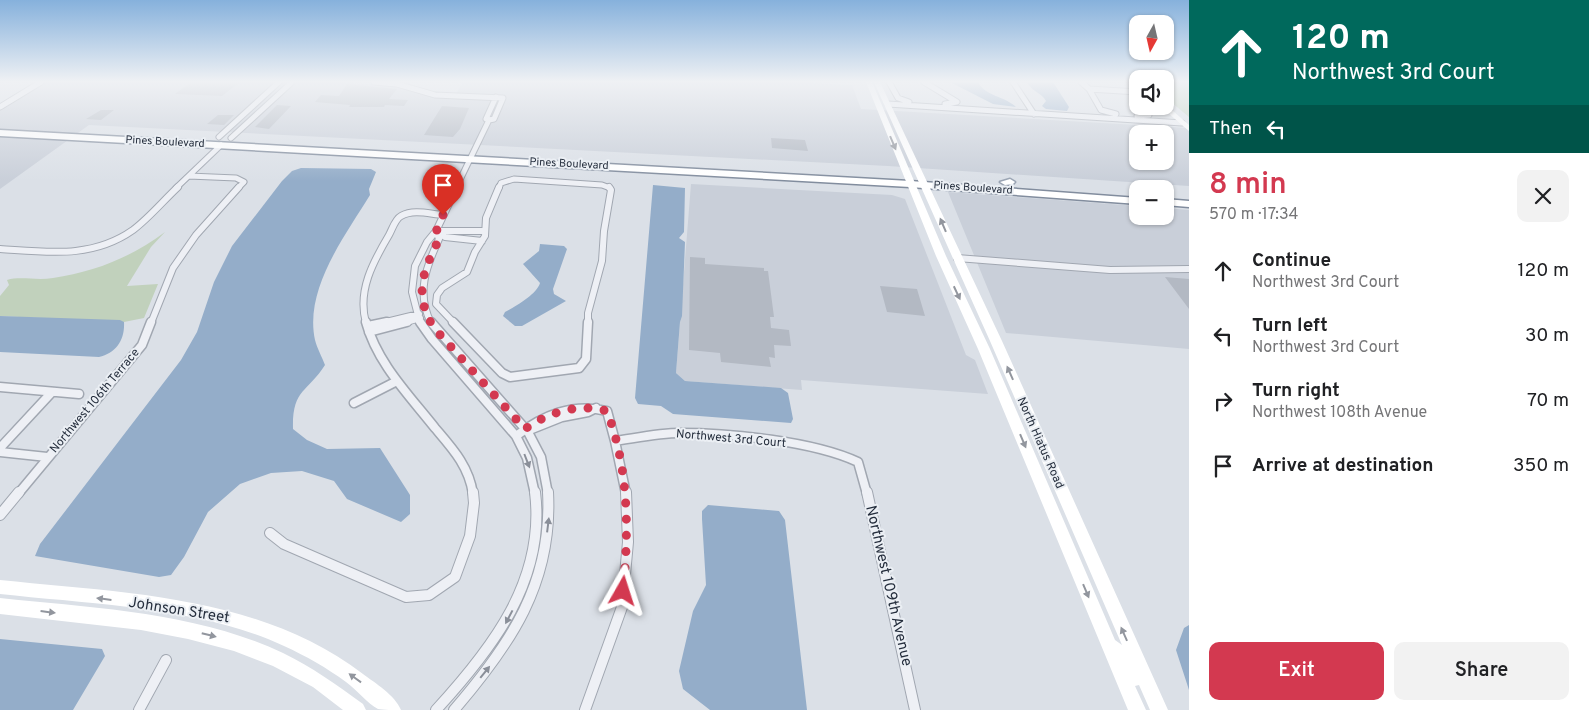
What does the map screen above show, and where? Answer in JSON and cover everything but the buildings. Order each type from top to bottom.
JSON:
[{"type":"highway","name":"Pines Boulevard","points":[[0,126],[220,141],[908,179],[1129,199]]},
{"type":"highway","name":"Pines Boulevard","points":[[0,133],[198,144],[231,138],[245,138],[473,155]]},
{"type":"highway","points":[[198,144],[231,138]]},
{"type":"highway","points":[[220,141],[245,138]]},
{"type":"highway","name":"Pines Boulevard","points":[[923,180],[1008,182],[1129,190]]},
{"type":"highway","points":[[1174,193],[1189,194]]},
{"type":"highway","points":[[1174,203],[1189,204]]},
{"type":"main road","name":"North Hiatus Road","points":[[882,115],[1137,710]]},
{"type":"main road","points":[[888,115],[898,125]]},
{"type":"main road","name":"North Hiatus Road","points":[[893,115],[1158,710]]},
{"type":"main road","points":[[1173,115],[1189,129]]},
{"type":"main road","name":"Johnson Street","points":[[0,587],[179,608],[235,619],[282,637],[322,656],[358,680],[392,710]]},
{"type":"main road","name":"Johnson Street","points":[[0,606],[149,624],[228,640],[264,652],[298,670],[344,698],[357,710]]},
{"type":"main road","points":[[1108,643],[1125,658],[1151,710]]},
{"type":"street","points":[[0,249],[69,253],[108,244],[134,229],[204,162],[220,141],[245,115]]},
{"type":"street","points":[[231,138],[256,115]]},
{"type":"street","points":[[488,115],[486,119],[489,120]]},
{"type":"street","points":[[436,710],[487,652],[507,621],[532,557],[536,530],[536,494],[532,476],[516,436],[424,330],[416,317],[410,289],[413,274],[429,238],[436,232],[489,120],[494,119],[496,115]]},
{"type":"street","points":[[1056,115],[1182,123]]},
{"type":"street","points":[[1133,115],[1147,115]]},
{"type":"street","name":"Northwest 106th Terrace","points":[[0,515],[142,345],[173,268],[196,235],[242,186],[243,181],[189,176]]},
{"type":"street","points":[[508,180],[608,186],[611,190],[604,231],[602,261],[588,313],[586,359],[583,365],[579,368],[510,377],[502,373],[436,304],[437,295],[442,288],[467,272],[475,252],[482,241],[486,218],[502,183],[508,180]]},
{"type":"street","points":[[270,533],[284,544],[406,596],[429,595],[455,577],[470,536],[474,503],[470,480],[461,459],[397,381],[371,342],[363,312],[365,286],[375,259],[399,216],[407,213],[443,215]]},
{"type":"street","points":[[436,232],[485,231]]},
{"type":"street","points":[[436,232],[445,237],[482,241]]},
{"type":"street","points":[[436,232],[439,239],[423,275],[421,289],[426,314],[434,328],[526,430],[540,456],[549,494],[549,520],[540,569],[522,616],[504,649],[454,710]]},
{"type":"street","points":[[957,258],[1110,270],[1189,269]]},
{"type":"street","points":[[368,329],[426,314]]},
{"type":"street","points":[[354,403],[397,381]]},
{"type":"street","points":[[0,387],[79,394]]},
{"type":"street","points":[[0,448],[52,392]]},
{"type":"street","points":[[516,436],[526,430],[562,417],[588,412],[596,408],[607,411],[615,441],[627,499],[628,542],[622,607],[585,709]]},
{"type":"street","name":"Northwest 3rd Court","points":[[615,441],[678,433],[780,441],[847,457],[858,462]]},
{"type":"street","points":[[0,452],[48,457]]},
{"type":"street","name":"Northwest 109th Avenue","points":[[858,462],[863,476],[916,710]]},
{"type":"street","points":[[138,710],[166,660]]},
{"type":"shaded area","points":[[0,115],[967,115],[1137,125],[1129,125],[1129,170],[1174,170],[1174,127],[1189,128],[1189,186],[1174,185],[1174,180],[1129,180],[1129,182],[888,166],[89,125],[0,189]]},
{"type":"shaded area","points":[[691,184],[892,195],[905,199],[966,355],[975,360],[988,394],[801,380],[802,390],[685,381],[676,373]]},
{"type":"shaded area","points":[[948,192],[1129,205],[1129,225],[1174,225],[1174,209],[1189,210],[1189,349],[1006,333]]},
{"type":"green space","points":[[165,232],[151,247],[127,286],[158,284],[144,318],[124,322],[0,316],[0,296],[9,285],[7,280],[18,278],[53,278],[83,272],[126,256]]},
{"type":"water","points":[[301,168],[371,169],[376,172],[369,189],[370,195],[339,245],[321,283],[315,302],[313,321],[315,340],[325,365],[298,399],[293,416],[293,429],[307,440],[327,449],[380,448],[410,495],[410,514],[401,522],[347,499],[334,481],[302,471],[271,473],[240,484],[208,512],[184,557],[171,575],[159,577],[35,556],[40,544],[181,360],[197,332],[214,282],[232,246],[282,181],[292,171]]},
{"type":"water","points":[[653,185],[685,188],[684,232],[679,238],[685,242],[682,316],[676,373],[685,381],[781,388],[788,393],[793,419],[791,423],[673,414],[661,406],[638,404],[635,398]]},
{"type":"water","points":[[540,244],[564,246],[567,249],[553,289],[554,294],[566,301],[522,326],[515,326],[503,316],[505,312],[525,300],[538,287],[540,283],[523,264],[539,251]]},
{"type":"water","points":[[0,316],[120,320],[124,322],[124,329],[121,340],[115,349],[99,357],[0,352]]},
{"type":"water","points":[[708,505],[779,511],[785,520],[807,710],[710,710],[683,689],[679,671],[693,611],[706,585],[702,511]]},
{"type":"water","points":[[1189,625],[1189,690],[1176,650],[1184,628]]},
{"type":"water","points":[[0,639],[102,649],[105,656],[73,710],[0,710]]},
{"type":"route","points":[[443,215],[436,232],[439,239],[423,275],[421,289],[426,314],[434,328],[525,429],[559,411],[585,406],[607,411],[612,424],[627,499],[628,542],[623,591]]}]
